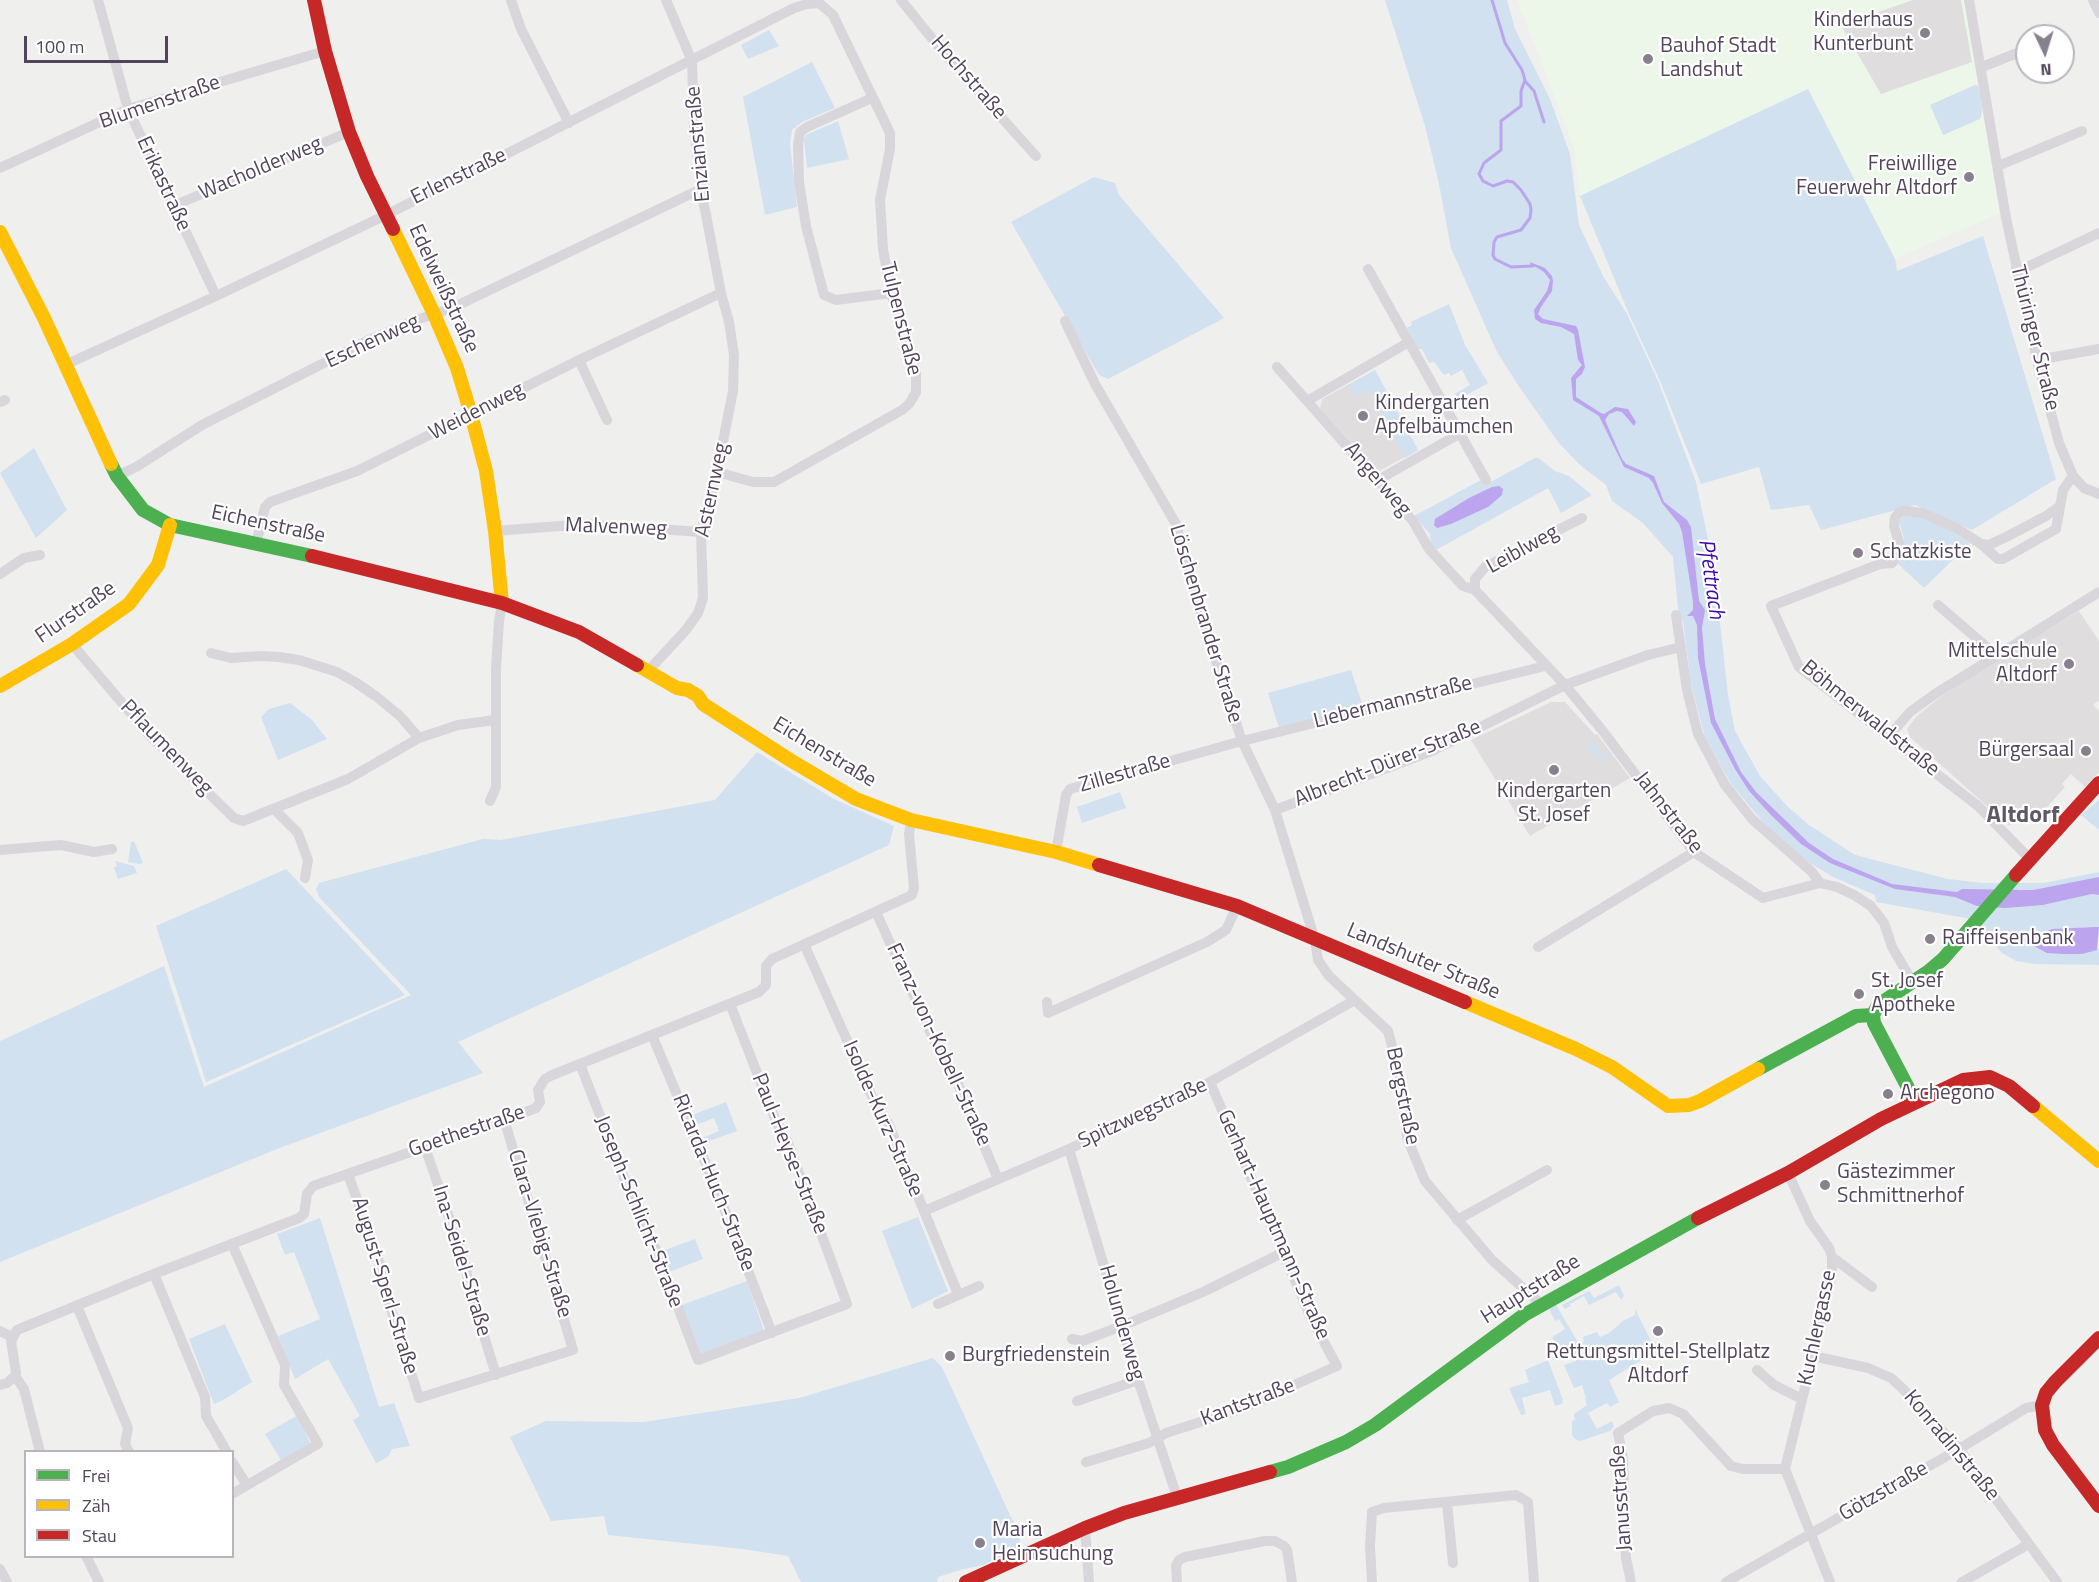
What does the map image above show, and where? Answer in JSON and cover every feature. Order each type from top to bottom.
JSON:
[{"type":"street","name":"Erikastraße","points":[[98,0],[128,109],[216,296]]},
{"type":"street","name":"Edelweißstraße","points":[[314,0],[325,51],[349,132],[367,176],[434,314],[457,368],[486,471],[502,603]]},
{"type":"street","points":[[512,0],[521,29],[569,123]]},
{"type":"street","name":"Enzianstraße","points":[[666,0],[692,61],[694,127],[701,189],[721,293]]},
{"type":"street","name":"Hochstraße","points":[[901,0],[951,61],[1036,156]]},
{"type":"street","name":"Thüringer Straße","points":[[1969,0],[2016,268],[2037,360],[2060,443],[2073,476]]},
{"type":"street","points":[[2093,0],[2099,13]]},
{"type":"street","name":"Erlenstraße","points":[[65,364],[216,296],[386,215],[794,8],[819,3]]},
{"type":"street","name":"Tulpenstraße","points":[[717,472],[753,482],[774,482],[902,410],[916,393],[916,370],[891,293],[883,249],[880,200],[890,141],[885,122],[833,15],[819,3]]},
{"type":"street","name":"Blumenstraße","points":[[0,168],[128,109],[325,51]]},
{"type":"street","points":[[1982,67],[2015,54]]},
{"type":"street","points":[[872,98],[800,132],[799,182],[806,226],[824,295],[836,300],[891,293]]},
{"type":"street","points":[[1998,166],[2082,131]]},
{"type":"street","name":"Wacholderweg","points":[[173,206],[349,132]]},
{"type":"street","name":"Eschenweg","points":[[117,476],[239,405],[373,338],[452,309],[701,189]]},
{"type":"street","name":"Eichenstraße","points":[[0,232],[35,299],[117,476],[143,510],[170,525],[317,557],[502,603],[579,632],[677,688],[688,690],[698,696],[703,704],[840,790],[877,808],[931,825]]},
{"type":"street","points":[[2016,268],[2027,267],[2099,233]]},
{"type":"street","points":[[1368,269],[1486,480]]},
{"type":"street","name":"Weidenweg","points":[[256,544],[266,507],[270,502],[357,471],[579,360],[721,293]]},
{"type":"street","name":"Asternweg","points":[[648,671],[686,630],[698,613],[703,598],[701,532],[717,472],[733,391],[734,355],[729,322],[721,293]]},
{"type":"street","name":"Löschenbrander Straße","points":[[1065,321],[1095,384],[1176,524],[1202,619],[1242,741],[1275,810],[1315,940]]},
{"type":"street","points":[[1307,400],[1409,342]]},
{"type":"street","points":[[2037,360],[2099,349]]},
{"type":"street","points":[[579,360],[607,420]]},
{"type":"street","name":"Angerweg","points":[[1277,367],[1413,520],[1429,549],[1462,586],[1475,590]]},
{"type":"street","points":[[1378,480],[1459,434]]},
{"type":"street","points":[[2073,476],[2084,488],[2099,494]]},
{"type":"street","name":"Böhmerwaldstraße","points":[[2030,859],[1978,806],[1798,667],[1771,606],[1880,564],[1892,563],[1898,555],[1900,546],[1894,526],[1899,512],[1923,513],[1958,529],[1998,559],[2003,559],[2056,529],[2063,490],[2073,476]]},
{"type":"street","points":[[1981,544],[1989,544],[2008,536],[2060,506]]},
{"type":"street","name":"Leiblweg","points":[[1475,590],[1475,579],[1485,567],[1582,518]]},
{"type":"street","name":"Malvenweg","points":[[495,531],[585,524],[701,532]]},
{"type":"street","name":"Flurstraße","points":[[0,686],[72,644],[110,618],[139,592],[158,565],[170,525]]},
{"type":"street","points":[[0,574],[24,558],[40,555]]},
{"type":"street","name":"Jahnstraße","points":[[1475,590],[1565,685],[1627,761],[1694,852],[1763,898],[1820,883]]},
{"type":"street","points":[[1889,736],[1910,712],[1935,694],[2099,592]]},
{"type":"street","points":[[490,801],[496,787],[495,720],[499,621],[502,603]]},
{"type":"street","points":[[1938,605],[1996,655]]},
{"type":"street","points":[[1676,615],[1687,690],[1698,734],[1725,785],[1752,819],[1820,883],[1837,887],[1871,906],[1884,923],[1892,947],[1912,981]]},
{"type":"street","name":"Pflaumenweg","points":[[72,644],[151,737],[234,818],[243,821],[348,779],[419,738],[458,725],[495,720]]},
{"type":"street","name":"Albrecht-Dürer-Straße","points":[[1275,810],[1432,751],[1565,685],[1648,655],[1681,647]]},
{"type":"street","points":[[211,653],[231,658],[279,657],[298,660],[337,672],[377,697],[400,716],[419,738]]},
{"type":"street","name":"Liebermannstraße","points":[[1242,741],[1545,666]]},
{"type":"street","name":"Zillestraße","points":[[1056,852],[1066,795],[1070,789],[1242,741]]},
{"type":"street","points":[[1915,1101],[1874,1023],[1873,1015],[1878,1005],[1929,971],[1942,959],[2099,783]]},
{"type":"street","points":[[274,809],[298,833],[308,860],[305,878]]},
{"type":"street","name":"Goethestraße","points":[[12,1337],[17,1330],[300,1218],[306,1208],[306,1197],[310,1189],[536,1108],[540,1102],[538,1090],[545,1079],[764,989],[765,969],[768,962],[908,898],[913,892],[909,834],[911,820]]},
{"type":"street","name":"Landshuter Straße","points":[[931,825],[1056,852],[1237,906],[1576,1049],[1612,1067],[1668,1106],[1689,1105],[1700,1101],[1856,1016],[1873,1015]]},
{"type":"street","points":[[0,850],[61,845],[94,852],[112,849]]},
{"type":"street","points":[[1538,947],[1694,852]]},
{"type":"street","points":[[1047,1002],[1048,1013],[1207,942],[1226,930],[1237,906]]},
{"type":"street","name":"Franz-von-Kobell-Straße","points":[[876,912],[937,1047],[953,1072],[998,1179]]},
{"type":"street","name":"Bergstraße","points":[[1315,940],[1318,960],[1329,976],[1388,1031],[1401,1081],[1407,1138],[1425,1181],[1492,1260],[1542,1305]]},
{"type":"street","name":"Isolde-Kurz-Straße","points":[[804,944],[875,1103],[888,1124],[958,1294]]},
{"type":"street","name":"Spitzwegstraße","points":[[924,1211],[1069,1149],[1210,1082],[1355,1000]]},
{"type":"street","name":"Paul-Heyse-Straße","points":[[730,1004],[776,1122],[788,1143],[847,1304],[772,1333]]},
{"type":"street","name":"Ricarda-Huch-Straße","points":[[652,1035],[716,1187],[772,1333]]},
{"type":"street","name":"Joseph-Schlicht-Straße","points":[[580,1064],[643,1227],[655,1247],[698,1360],[772,1333]]},
{"type":"street","name":"Hauptstraße","points":[[966,1582],[1085,1528],[1137,1508],[1288,1467],[1346,1442],[1375,1425],[1524,1315],[1688,1223],[1788,1173],[1826,1149],[1915,1101],[1963,1080],[1990,1077],[2009,1086],[2099,1161]]},
{"type":"street","name":"Gerhart-Hauptmann-Straße","points":[[1210,1082],[1311,1318],[1337,1366]]},
{"type":"street","name":"Clara-Viebig-Straße","points":[[496,1375],[573,1350],[504,1119]]},
{"type":"street","name":"Ina-Seidel-Straße","points":[[425,1147],[464,1259],[469,1287],[496,1375]]},
{"type":"street","name":"Holunderweg","points":[[1069,1149],[1138,1380],[1177,1497]]},
{"type":"street","points":[[1457,1220],[1547,1170]]},
{"type":"street","points":[[1788,1173],[1810,1221],[1829,1248],[1832,1257],[1872,1287]]},
{"type":"street","name":"August-Sperl-Straße","points":[[348,1174],[381,1267],[384,1287],[419,1398],[496,1375]]},
{"type":"street","points":[[232,1244],[285,1365],[284,1385],[318,1444],[234,1493]]},
{"type":"street","points":[[1072,1340],[1082,1341],[1122,1326],[1203,1292],[1284,1252]]},
{"type":"street","name":"Kuchlergasse","points":[[1785,1469],[1814,1356],[1832,1271],[1832,1257]]},
{"type":"street","points":[[154,1274],[204,1397],[206,1416],[225,1450]]},
{"type":"street","points":[[938,1304],[979,1286]]},
{"type":"street","points":[[77,1306],[128,1428],[125,1444],[128,1450]]},
{"type":"street","points":[[0,1331],[12,1337],[15,1376],[24,1389],[39,1450]]},
{"type":"street","points":[[2099,1338],[2055,1382],[2046,1393],[2042,1405],[2045,1430],[2063,1460],[2099,1506]]},
{"type":"street","name":"Konradinstraße","points":[[1814,1356],[1868,1368],[1891,1378],[1959,1449],[2056,1582]]},
{"type":"street","name":"Kantstraße","points":[[1086,1462],[1149,1443],[1166,1433],[1238,1410],[1337,1366]]},
{"type":"street","name":"Kuchlergasse","points":[[1757,1370],[1774,1385],[1802,1399]]},
{"type":"street","points":[[0,1385],[7,1383],[15,1376]]},
{"type":"street","points":[[1077,1401],[1138,1380]]},
{"type":"street","name":"Götzstraße","points":[[1726,1582],[1959,1449],[2026,1408],[2042,1405]]},
{"type":"street","name":"Janusstraße","points":[[1631,1582],[1626,1557],[1623,1458],[1618,1433],[1653,1411],[1669,1408],[1683,1414],[1731,1466],[1743,1469],[1785,1469]]},
{"type":"street","points":[[234,1465],[247,1485]]},
{"type":"street","points":[[1785,1469],[1830,1582]]},
{"type":"street","points":[[1372,1582],[1370,1546],[1372,1512],[1384,1508],[1515,1495],[1527,1502],[1534,1582]]},
{"type":"street","points":[[1447,1503],[1453,1563]]},
{"type":"street","points":[[1085,1528],[1089,1582]]},
{"type":"street","points":[[1177,1582],[1176,1566],[1179,1560],[1185,1557],[1275,1541],[1284,1545],[1287,1550],[1292,1582]]},
{"type":"street","points":[[1962,1582],[2029,1544]]},
{"type":"street","points":[[87,1558],[99,1582]]},
{"type":"street","points":[[0,1569],[7,1582]]},
{"type":"shaded area","points":[[1385,0],[1507,0],[1515,29],[1550,99],[1570,154],[1579,225],[1603,276],[1627,314],[1658,381],[1696,482],[1714,568],[1728,695],[1735,731],[1760,776],[1788,807],[1809,825],[1855,855],[1948,879],[1982,883],[2044,883],[2099,872],[2099,877],[2079,882],[2033,890],[2018,889],[2018,906],[2043,905],[2092,894],[2099,895],[2099,927],[2076,928],[2097,950],[2099,949],[2099,965],[2035,964],[2016,961],[2002,953],[1984,933],[1985,928],[1977,920],[1876,902],[1875,895],[1833,877],[1798,856],[1769,829],[1731,784],[1705,737],[1691,684],[1683,620],[1679,618],[1673,557],[1643,523],[1612,501],[1606,485],[1580,465],[1558,442],[1496,350],[1451,248],[1425,126]]},
{"type":"shaded area","points":[[1517,0],[1966,0],[2000,213],[1895,259],[1808,89],[1580,196],[1573,145]]},
{"type":"shaded area","points":[[1913,0],[1961,0],[1972,62],[1881,94],[1841,25]]},
{"type":"shaded area","points":[[769,30],[779,46],[748,59],[741,45]]},
{"type":"shaded area","points":[[812,62],[835,108],[802,122],[792,130],[790,144],[797,207],[765,215],[743,97]]},
{"type":"shaded area","points":[[1975,85],[1978,86],[1981,98],[1980,119],[1943,135],[1930,105]]},
{"type":"shaded area","points":[[1808,89],[1895,259],[1897,271],[1983,236],[2056,479],[1972,530],[1915,505],[1821,530],[1809,505],[1771,510],[1759,467],[1701,484],[1661,383],[1629,314],[1580,196]]},
{"type":"shaded area","points":[[838,121],[849,159],[807,168],[804,140],[806,135]]},
{"type":"shaded area","points":[[1094,177],[1115,183],[1119,195],[1224,318],[1108,379],[1099,375],[1011,222]]},
{"type":"shaded area","points":[[1530,262],[1545,268],[1553,281],[1552,291],[1538,314],[1543,319],[1576,326],[1578,330],[1585,367],[1576,379],[1576,397],[1604,414],[1615,407],[1628,409],[1636,422],[1634,426],[1622,412],[1609,414],[1605,420],[1622,459],[1626,464],[1654,476],[1664,502],[1687,520],[1691,527],[1699,601],[1705,610],[1702,628],[1705,664],[1715,719],[1741,772],[1756,792],[1809,843],[1833,859],[1892,884],[1957,892],[1962,889],[2033,890],[2099,877],[2099,895],[2092,894],[2043,905],[2005,908],[1977,906],[1955,897],[1895,889],[1830,863],[1801,844],[1749,791],[1711,723],[1698,658],[1697,625],[1693,616],[1687,616],[1693,610],[1693,602],[1679,524],[1662,503],[1649,478],[1624,467],[1599,416],[1573,400],[1571,378],[1582,365],[1578,360],[1574,334],[1561,327],[1541,323],[1535,319],[1534,310],[1547,291],[1550,280],[1544,272],[1531,266]]},
{"type":"shaded area","points":[[1449,304],[1465,345],[1488,383],[1458,400],[1455,394],[1470,385],[1462,370],[1451,376],[1449,373],[1444,375],[1434,362],[1429,363],[1422,349],[1418,349],[1407,328],[1412,325],[1411,322]]},
{"type":"shaded area","name":"Kindergarten Apfelbäumchen","points":[[1375,370],[1418,450],[1377,472],[1320,409],[1322,399]]},
{"type":"shaded area","points":[[1375,370],[1418,450],[1405,458],[1369,390],[1355,396],[1349,385]]},
{"type":"shaded area","points":[[34,448],[67,510],[36,538],[0,473]]},
{"type":"shaded area","points":[[1535,458],[1555,471],[1569,476],[1592,495],[1561,513],[1548,488],[1436,550],[1431,545],[1430,534],[1414,516],[1481,480],[1485,485]]},
{"type":"shaded area","points":[[1499,486],[1503,489],[1502,495],[1488,507],[1451,524],[1437,528],[1434,525],[1435,519],[1469,498]]},
{"type":"shaded area","points":[[1904,516],[1922,517],[1941,524],[1970,543],[1924,588],[1898,564],[1903,551],[1904,539],[1899,521]]},
{"type":"shaded area","points":[[2079,611],[2099,641],[2099,700],[2093,705],[2099,711],[2099,772],[2085,787],[2071,774],[2062,784],[2065,787],[2037,818],[2026,808],[2009,826],[1910,737],[1907,729],[1916,717],[1939,698]]},
{"type":"shaded area","points":[[1351,670],[1363,706],[1279,728],[1268,693]]},
{"type":"shaded area","points":[[1551,702],[1565,702],[1595,735],[1597,734],[1630,778],[1530,836],[1471,740]]},
{"type":"shaded area","points":[[290,703],[312,720],[327,739],[278,760],[261,717],[269,709]]},
{"type":"shaded area","points":[[1592,741],[1604,757],[1611,752],[1612,755],[1599,762],[1588,744]]},
{"type":"shaded area","points":[[757,752],[834,799],[894,826],[889,845],[458,1042],[483,1073],[277,1149],[0,1262],[0,1041],[164,966],[204,1087],[411,995],[319,897],[316,889],[319,883],[483,839],[501,840],[715,800]]},
{"type":"shaded area","points":[[1120,792],[1126,808],[1082,823],[1077,807]]},
{"type":"shaded area","points":[[2099,800],[2099,830],[2081,815]]},
{"type":"shaded area","points":[[134,841],[143,863],[140,864],[128,862],[131,842]]},
{"type":"shaded area","points":[[115,861],[134,866],[137,873],[118,879],[114,868],[117,866]]},
{"type":"shaded area","points":[[286,869],[405,995],[206,1082],[156,926]]},
{"type":"shaded area","points":[[2099,927],[2097,950],[2082,954],[2047,953],[2034,946],[2041,934],[2052,929]]},
{"type":"shaded area","points":[[726,1102],[737,1131],[704,1143],[702,1138],[719,1131],[714,1118],[696,1125],[692,1115]]},
{"type":"shaded area","points":[[918,1217],[948,1291],[912,1309],[882,1231]]},
{"type":"shaded area","points":[[320,1218],[379,1407],[394,1403],[410,1446],[392,1449],[388,1457],[376,1463],[353,1420],[360,1416],[328,1359],[295,1379],[278,1336],[320,1319],[294,1252],[285,1255],[277,1234]]},
{"type":"shaded area","points":[[695,1239],[703,1259],[669,1272],[662,1251]]},
{"type":"shaded area","points":[[747,1281],[764,1331],[701,1354],[682,1305]]},
{"type":"shaded area","points":[[1619,1285],[1624,1296],[1621,1300],[1616,1292],[1589,1305],[1584,1296],[1565,1309],[1562,1305],[1589,1291],[1594,1298]]},
{"type":"shaded area","points":[[1556,1305],[1579,1344],[1584,1342],[1583,1337],[1597,1332],[1600,1337],[1609,1333],[1623,1321],[1635,1315],[1635,1309],[1656,1351],[1609,1380],[1619,1402],[1610,1407],[1607,1403],[1588,1413],[1597,1429],[1612,1421],[1614,1427],[1610,1431],[1580,1441],[1572,1435],[1572,1421],[1575,1420],[1574,1414],[1587,1405],[1586,1398],[1582,1385],[1574,1388],[1564,1365],[1576,1361],[1572,1350],[1562,1353],[1552,1337],[1565,1329],[1559,1319],[1555,1321],[1549,1309]]},
{"type":"shaded area","points":[[225,1324],[252,1382],[214,1404],[189,1339]]},
{"type":"shaded area","points":[[933,1358],[942,1367],[1020,1537],[1019,1544],[1014,1550],[984,1565],[938,1577],[937,1582],[801,1582],[788,1556],[608,1535],[604,1516],[551,1521],[510,1437],[546,1421],[644,1422],[799,1398]]},
{"type":"shaded area","points":[[1548,1360],[1563,1400],[1562,1404],[1555,1406],[1550,1390],[1522,1398],[1526,1414],[1521,1415],[1509,1388],[1529,1382],[1525,1370]]},
{"type":"shaded area","points":[[298,1415],[310,1443],[282,1462],[265,1434]]},
{"type":"waterway","name":"Pfettrach","points":[[1492,0],[1505,43],[1522,70],[1525,80],[1521,91],[1521,106],[1501,121],[1501,150],[1484,163],[1479,174],[1483,181],[1493,186],[1507,181],[1513,182],[1530,204],[1530,218],[1521,230],[1497,237],[1494,242],[1495,259],[1511,267],[1533,266]]},
{"type":"waterway","name":"Pfettrach","points":[[1525,81],[1534,91],[1544,122]]},
{"type":"traffic: fast","points":[[111,464],[117,476],[143,510],[170,525],[312,556]]},
{"type":"traffic: fast","points":[[1915,1101],[1874,1023],[1873,1015],[1878,1005],[1943,959],[2016,875]]},
{"type":"traffic: fast","points":[[1758,1069],[1856,1016],[1873,1015]]},
{"type":"traffic: fast","points":[[1270,1472],[1288,1467],[1346,1442],[1375,1425],[1524,1315],[1698,1218]]},
{"type":"traffic: slow","points":[[393,229],[457,368],[471,414],[486,471],[502,603]]},
{"type":"traffic: slow","points":[[0,232],[44,318],[111,464]]},
{"type":"traffic: slow","points":[[0,686],[72,644],[129,604],[158,565],[170,525]]},
{"type":"traffic: slow","points":[[637,665],[677,688],[688,690],[698,696],[703,704],[856,799],[911,820],[1056,852],[1099,865]]},
{"type":"traffic: slow","points":[[1465,1002],[1576,1049],[1612,1067],[1668,1106],[1689,1105],[1700,1101],[1758,1069]]},
{"type":"traffic: slow","points":[[2033,1106],[2099,1161]]},
{"type":"traffic: jam","points":[[314,0],[325,51],[349,132],[393,229]]},
{"type":"traffic: jam","points":[[312,556],[502,603],[579,632],[637,665]]},
{"type":"traffic: jam","points":[[2016,875],[2099,783]]},
{"type":"traffic: jam","points":[[1099,865],[1237,906],[1465,1002]]},
{"type":"traffic: jam","points":[[1698,1218],[1788,1173],[1881,1119],[1963,1080],[1990,1077],[2009,1086],[2033,1106]]},
{"type":"traffic: jam","points":[[2099,1338],[2055,1382],[2046,1393],[2042,1405],[2045,1430],[2053,1445],[2099,1506]]},
{"type":"traffic: jam","points":[[966,1582],[1085,1528],[1124,1513],[1270,1472]]},
{"type":"place","name":"Kinderhaus Kunterbunt","points":[[1925,33]]},
{"type":"place","name":"Bauhof Stadt Landshut","points":[[1648,59]]},
{"type":"place","name":"Freiwillige Feuerwehr Altdorf","points":[[1969,177]]},
{"type":"place","name":"Kindergarten Apfelbäumchen","points":[[1363,416]]},
{"type":"place","name":"Schatzkiste","points":[[1858,553]]},
{"type":"place","name":"Mittelschule Altdorf","points":[[2069,664]]},
{"type":"place","name":"Bürgersaal","points":[[2086,751]]},
{"type":"place","name":"Kindergarten St. Josef","points":[[1554,770]]},
{"type":"place","name":"Raiffeisenbank","points":[[1930,939]]},
{"type":"place","name":"St. Josef Apotheke","points":[[1859,994]]},
{"type":"place","name":"Archegono","points":[[1888,1094]]},
{"type":"place","name":"Gästezimmer Schmittnerhof","points":[[1825,1185]]},
{"type":"place","name":"Rettungsmittel-Stellplatz Altdorf","points":[[1658,1331]]},
{"type":"place","name":"Burgfriedenstein","points":[[950,1356]]},
{"type":"place","name":"Maria Heimsuchung","points":[[980,1543]]},
{"type":"district","name":"Altdorf","points":[[2023,816]]}]
